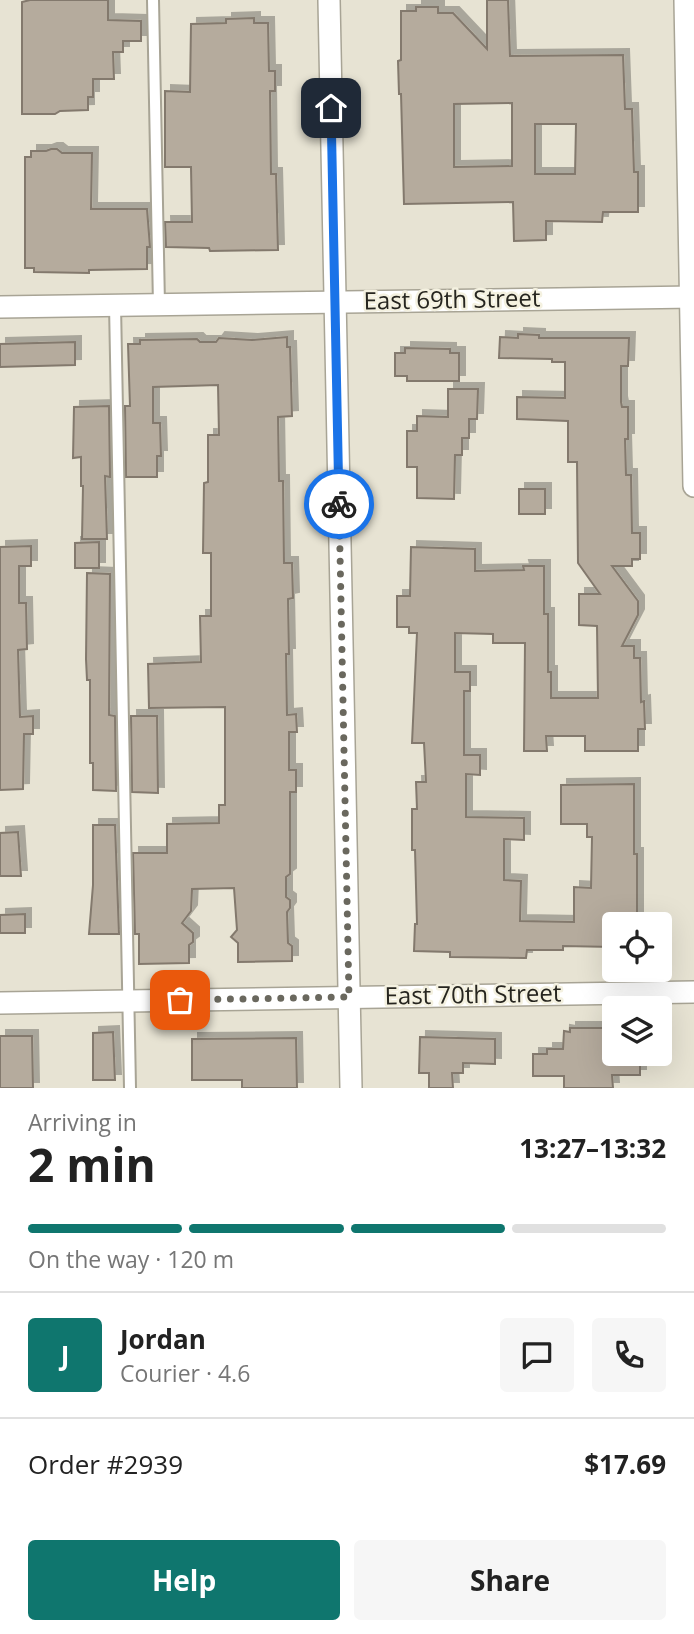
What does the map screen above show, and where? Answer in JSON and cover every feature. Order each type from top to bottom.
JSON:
[{"type":"street","points":[[329,0],[351,1088]]},
{"type":"street","points":[[685,0],[694,486]]},
{"type":"street","name":"East 69th Street","points":[[0,307],[692,297]]},
{"type":"street","name":"East 70th Street","points":[[0,1003],[694,992]]},
{"type":"lane","points":[[153,0],[159,304]]},
{"type":"lane","points":[[115,305],[130,1088]]},
{"type":"building","points":[[108,0],[108,20],[141,21],[141,41],[123,41],[123,52],[113,52],[114,79],[93,79],[93,97],[88,97],[88,110],[22,114],[22,2]]},
{"type":"building","points":[[487,0],[508,0],[510,56],[623,55],[625,109],[632,109],[634,172],[638,172],[638,212],[603,212],[602,222],[546,221],[546,240],[514,241],[513,202],[404,204],[398,61],[401,60],[401,11],[416,11],[416,7],[438,7],[438,13],[453,13],[487,49]],"holes":[[[512,103],[512,166],[454,167],[454,104]],[[535,124],[576,124],[575,174],[535,174]]]},
{"type":"building","points":[[254,18],[254,23],[268,23],[269,71],[275,71],[275,91],[270,91],[271,174],[276,174],[278,250],[210,251],[209,248],[166,247],[165,222],[192,222],[191,167],[165,167],[165,91],[190,92],[191,24],[226,23],[226,19]]},
{"type":"building","points":[[51,149],[62,153],[92,153],[91,209],[147,209],[150,247],[147,247],[147,269],[89,270],[89,273],[34,272],[34,268],[25,268],[25,157],[31,157],[31,151]]},
{"type":"building","points":[[518,334],[539,335],[539,338],[629,338],[628,366],[621,366],[621,402],[622,407],[628,407],[626,475],[631,475],[632,533],[640,533],[640,559],[632,559],[632,566],[612,566],[638,601],[638,615],[622,646],[634,646],[634,658],[640,658],[645,729],[638,729],[638,751],[585,751],[585,736],[546,736],[547,751],[524,751],[525,643],[493,643],[493,634],[455,633],[455,672],[470,672],[470,691],[464,691],[464,755],[480,755],[480,775],[466,774],[466,817],[524,818],[524,840],[504,839],[504,880],[521,881],[520,921],[574,922],[574,887],[591,888],[592,837],[587,837],[587,824],[561,824],[561,785],[634,784],[637,912],[602,912],[602,947],[563,946],[563,950],[527,950],[526,958],[450,957],[450,952],[414,951],[417,924],[412,809],[417,809],[416,782],[426,782],[424,743],[412,743],[417,633],[409,633],[409,627],[397,627],[397,596],[410,596],[411,547],[475,549],[475,571],[524,570],[523,566],[544,566],[544,614],[548,614],[551,698],[598,698],[597,626],[579,625],[579,594],[600,594],[578,563],[577,462],[568,462],[568,421],[517,419],[517,397],[565,398],[565,362],[552,362],[552,359],[499,358],[500,337],[518,338]]},
{"type":"building","points":[[287,337],[287,347],[290,347],[292,416],[278,417],[279,481],[283,481],[284,563],[292,563],[293,598],[288,599],[289,654],[286,654],[287,715],[296,714],[297,732],[289,732],[289,770],[296,770],[296,792],[290,792],[290,874],[286,877],[286,897],[290,900],[287,912],[288,943],[292,946],[292,961],[238,962],[238,943],[231,937],[237,930],[234,888],[192,889],[191,911],[182,923],[193,933],[193,942],[189,945],[189,963],[139,964],[139,934],[135,934],[133,853],[167,853],[167,824],[219,823],[219,805],[225,805],[225,707],[149,708],[148,664],[201,662],[200,616],[211,616],[211,553],[203,553],[204,483],[208,482],[208,435],[219,435],[218,385],[153,387],[153,423],[160,423],[161,456],[157,456],[157,477],[126,477],[125,406],[130,406],[128,344],[140,344],[140,340],[197,339],[200,342],[216,342],[219,338],[252,340]]},
{"type":"building","points":[[75,342],[75,365],[0,367],[0,344]]},
{"type":"building","points":[[405,348],[450,349],[450,353],[459,353],[459,381],[407,381],[407,376],[395,376],[395,353],[405,353]]},
{"type":"building","points":[[448,389],[478,389],[477,419],[469,419],[469,438],[462,438],[462,455],[455,455],[454,499],[417,498],[417,467],[407,467],[407,431],[417,431],[417,416],[448,417]]},
{"type":"building","points":[[109,406],[110,477],[105,476],[107,539],[82,539],[83,486],[81,457],[73,458],[74,407]]},
{"type":"building","points":[[519,489],[545,489],[545,514],[519,514]]},
{"type":"building","points":[[99,542],[99,568],[75,568],[75,543]]},
{"type":"building","points":[[31,546],[31,566],[19,566],[19,603],[26,603],[27,649],[18,650],[20,717],[33,716],[33,734],[24,734],[23,789],[0,790],[0,547]]},
{"type":"building","points":[[87,573],[110,574],[109,715],[115,716],[116,791],[93,790],[93,763],[90,763],[90,680],[87,680],[86,659]]},
{"type":"building","points":[[131,716],[157,716],[158,793],[132,792]]},
{"type":"building","points":[[93,825],[115,825],[119,934],[89,934],[93,885]]},
{"type":"building","points":[[18,832],[21,876],[0,876],[0,833]]},
{"type":"building","points":[[25,914],[25,933],[0,933],[0,915]]},
{"type":"building","points":[[570,1028],[602,1028],[602,1066],[640,1066],[640,1075],[612,1075],[613,1088],[564,1088],[564,1076],[533,1076],[533,1054],[547,1054],[547,1049],[563,1049],[564,1031],[570,1032]]},
{"type":"building","points":[[113,1032],[115,1080],[93,1080],[93,1033]]},
{"type":"building","points":[[0,1036],[32,1036],[33,1088],[0,1088]]},
{"type":"building","points":[[420,1037],[495,1039],[495,1064],[463,1063],[463,1073],[452,1073],[453,1088],[429,1088],[429,1073],[419,1073]]},
{"type":"building","points":[[296,1038],[297,1088],[242,1088],[242,1080],[192,1080],[192,1039]]},
{"type":"way so far","points":[[180,1000],[349,997],[339,504]]},
{"type":"route","points":[[331,108],[339,504]]}]
